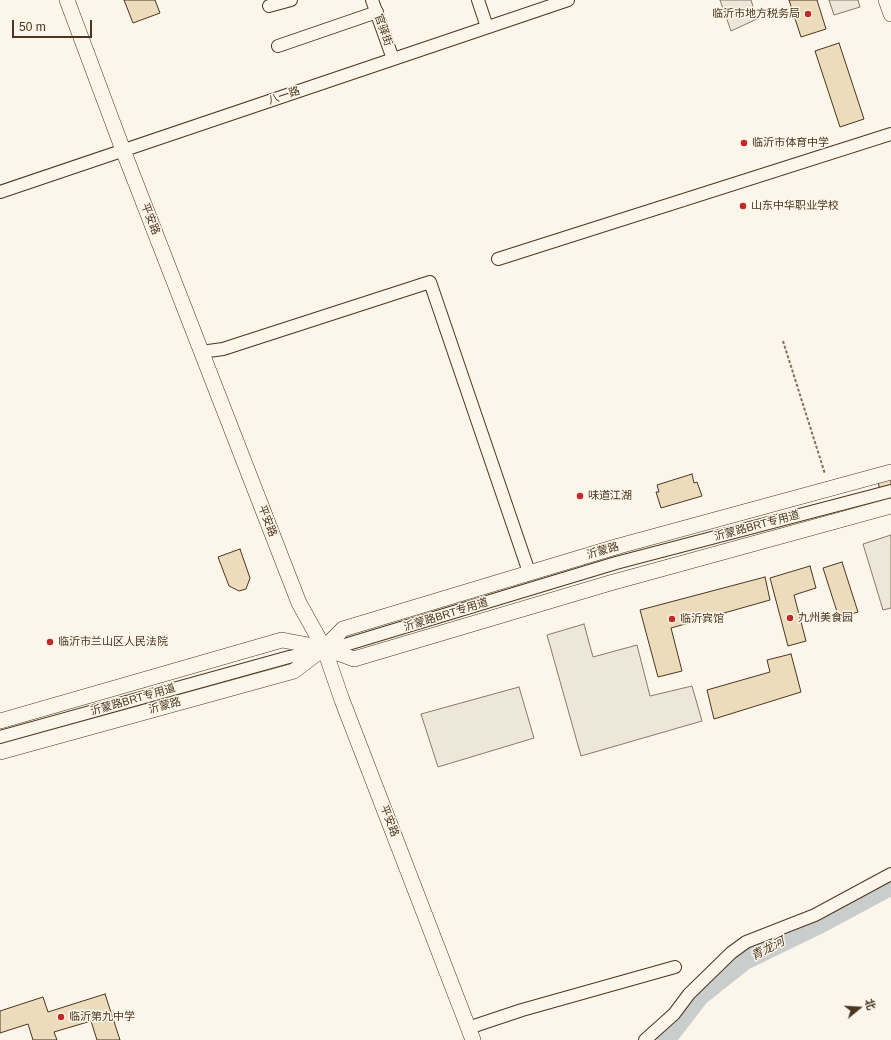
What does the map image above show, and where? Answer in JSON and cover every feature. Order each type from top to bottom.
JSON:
[{"type":"main road","name":"平安路","points":[[67,0],[201,352],[300,603],[324,648],[342,700],[471,1034]]},
{"type":"main road","points":[[886,0],[891,14]]},
{"type":"main road","name":"沂蒙路","points":[[0,752],[294,671],[324,648],[343,629],[528,572],[891,472]]},
{"type":"main road","points":[[0,722],[282,640],[324,648],[354,659],[610,583],[891,506]]},
{"type":"street","points":[[269,6],[291,0]]},
{"type":"street","name":"官驿街","points":[[372,0],[393,59]]},
{"type":"street","points":[[478,0],[487,27]]},
{"type":"street","name":"八一路","points":[[0,192],[487,27],[551,3],[568,0]]},
{"type":"street","points":[[278,46],[377,12]]},
{"type":"street","points":[[498,259],[891,134]]},
{"type":"street","points":[[201,352],[223,349],[430,282],[528,572]]},
{"type":"street","name":"沂蒙路BRT专用道","points":[[0,737],[324,648],[348,644],[616,563],[891,491]]},
{"type":"street","points":[[645,1040],[674,1014],[694,989],[731,953],[746,942],[814,915],[891,874]]},
{"type":"street","points":[[471,1034],[522,1010],[675,967]]},
{"type":"path","points":[[783,341],[825,474]]},
{"type":"shaded area","points":[[720,0],[751,0],[757,19],[731,31]]},
{"type":"shaded area","points":[[829,0],[858,0],[860,7],[834,15]]},
{"type":"shaded area","points":[[891,535],[891,608],[883,610],[863,544]]},
{"type":"shaded area","points":[[584,624],[593,657],[637,645],[650,696],[692,686],[702,721],[581,756],[547,635]]},
{"type":"shaded area","points":[[519,687],[534,738],[438,767],[421,714]]},
{"type":"building","points":[[124,0],[155,0],[160,13],[133,23]]},
{"type":"building","name":"临沂市地方税务局","points":[[789,0],[817,0],[826,29],[801,37]]},
{"type":"building","points":[[839,43],[864,119],[840,127],[815,51]]},
{"type":"building","points":[[692,474],[694,483],[697,482],[702,496],[661,508],[656,492],[659,492],[657,485]]},
{"type":"building","points":[[891,479],[891,487],[880,490],[878,482]]},
{"type":"building","points":[[240,549],[250,578],[246,589],[239,591],[229,586],[218,557]]},
{"type":"building","points":[[842,562],[858,612],[839,618],[823,568]]},
{"type":"building","name":"九州美食园","points":[[810,566],[816,588],[794,595],[806,641],[788,646],[770,578]]},
{"type":"building","name":"临沂宾馆","points":[[765,577],[770,600],[671,628],[682,671],[658,677],[640,610]]},
{"type":"building","points":[[791,654],[801,692],[714,719],[707,690],[770,672],[767,660]]},
{"type":"building","points":[[105,994],[120,1040],[97,1040],[91,1021],[54,1032],[57,1040],[33,1040],[28,1024],[0,1033],[0,1011],[43,997],[48,1012]]},
{"type":"waterway","name":"青龙河","points":[[666,1040],[700,996],[744,961],[818,925],[891,886]]},
{"type":"place","name":"临沂市地方税务局","points":[[808,14]]},
{"type":"place","name":"临沂市体育中学","points":[[744,143]]},
{"type":"place","name":"山东中华职业学校","points":[[743,206]]},
{"type":"place","name":"味道江湖","points":[[580,496]]},
{"type":"place","name":"九州美食园","points":[[790,618]]},
{"type":"place","name":"临沂宾馆","points":[[672,619]]},
{"type":"place","name":"临沂市兰山区人民法院","points":[[50,642]]},
{"type":"place","name":"临沂第九中学","points":[[61,1017]]}]
